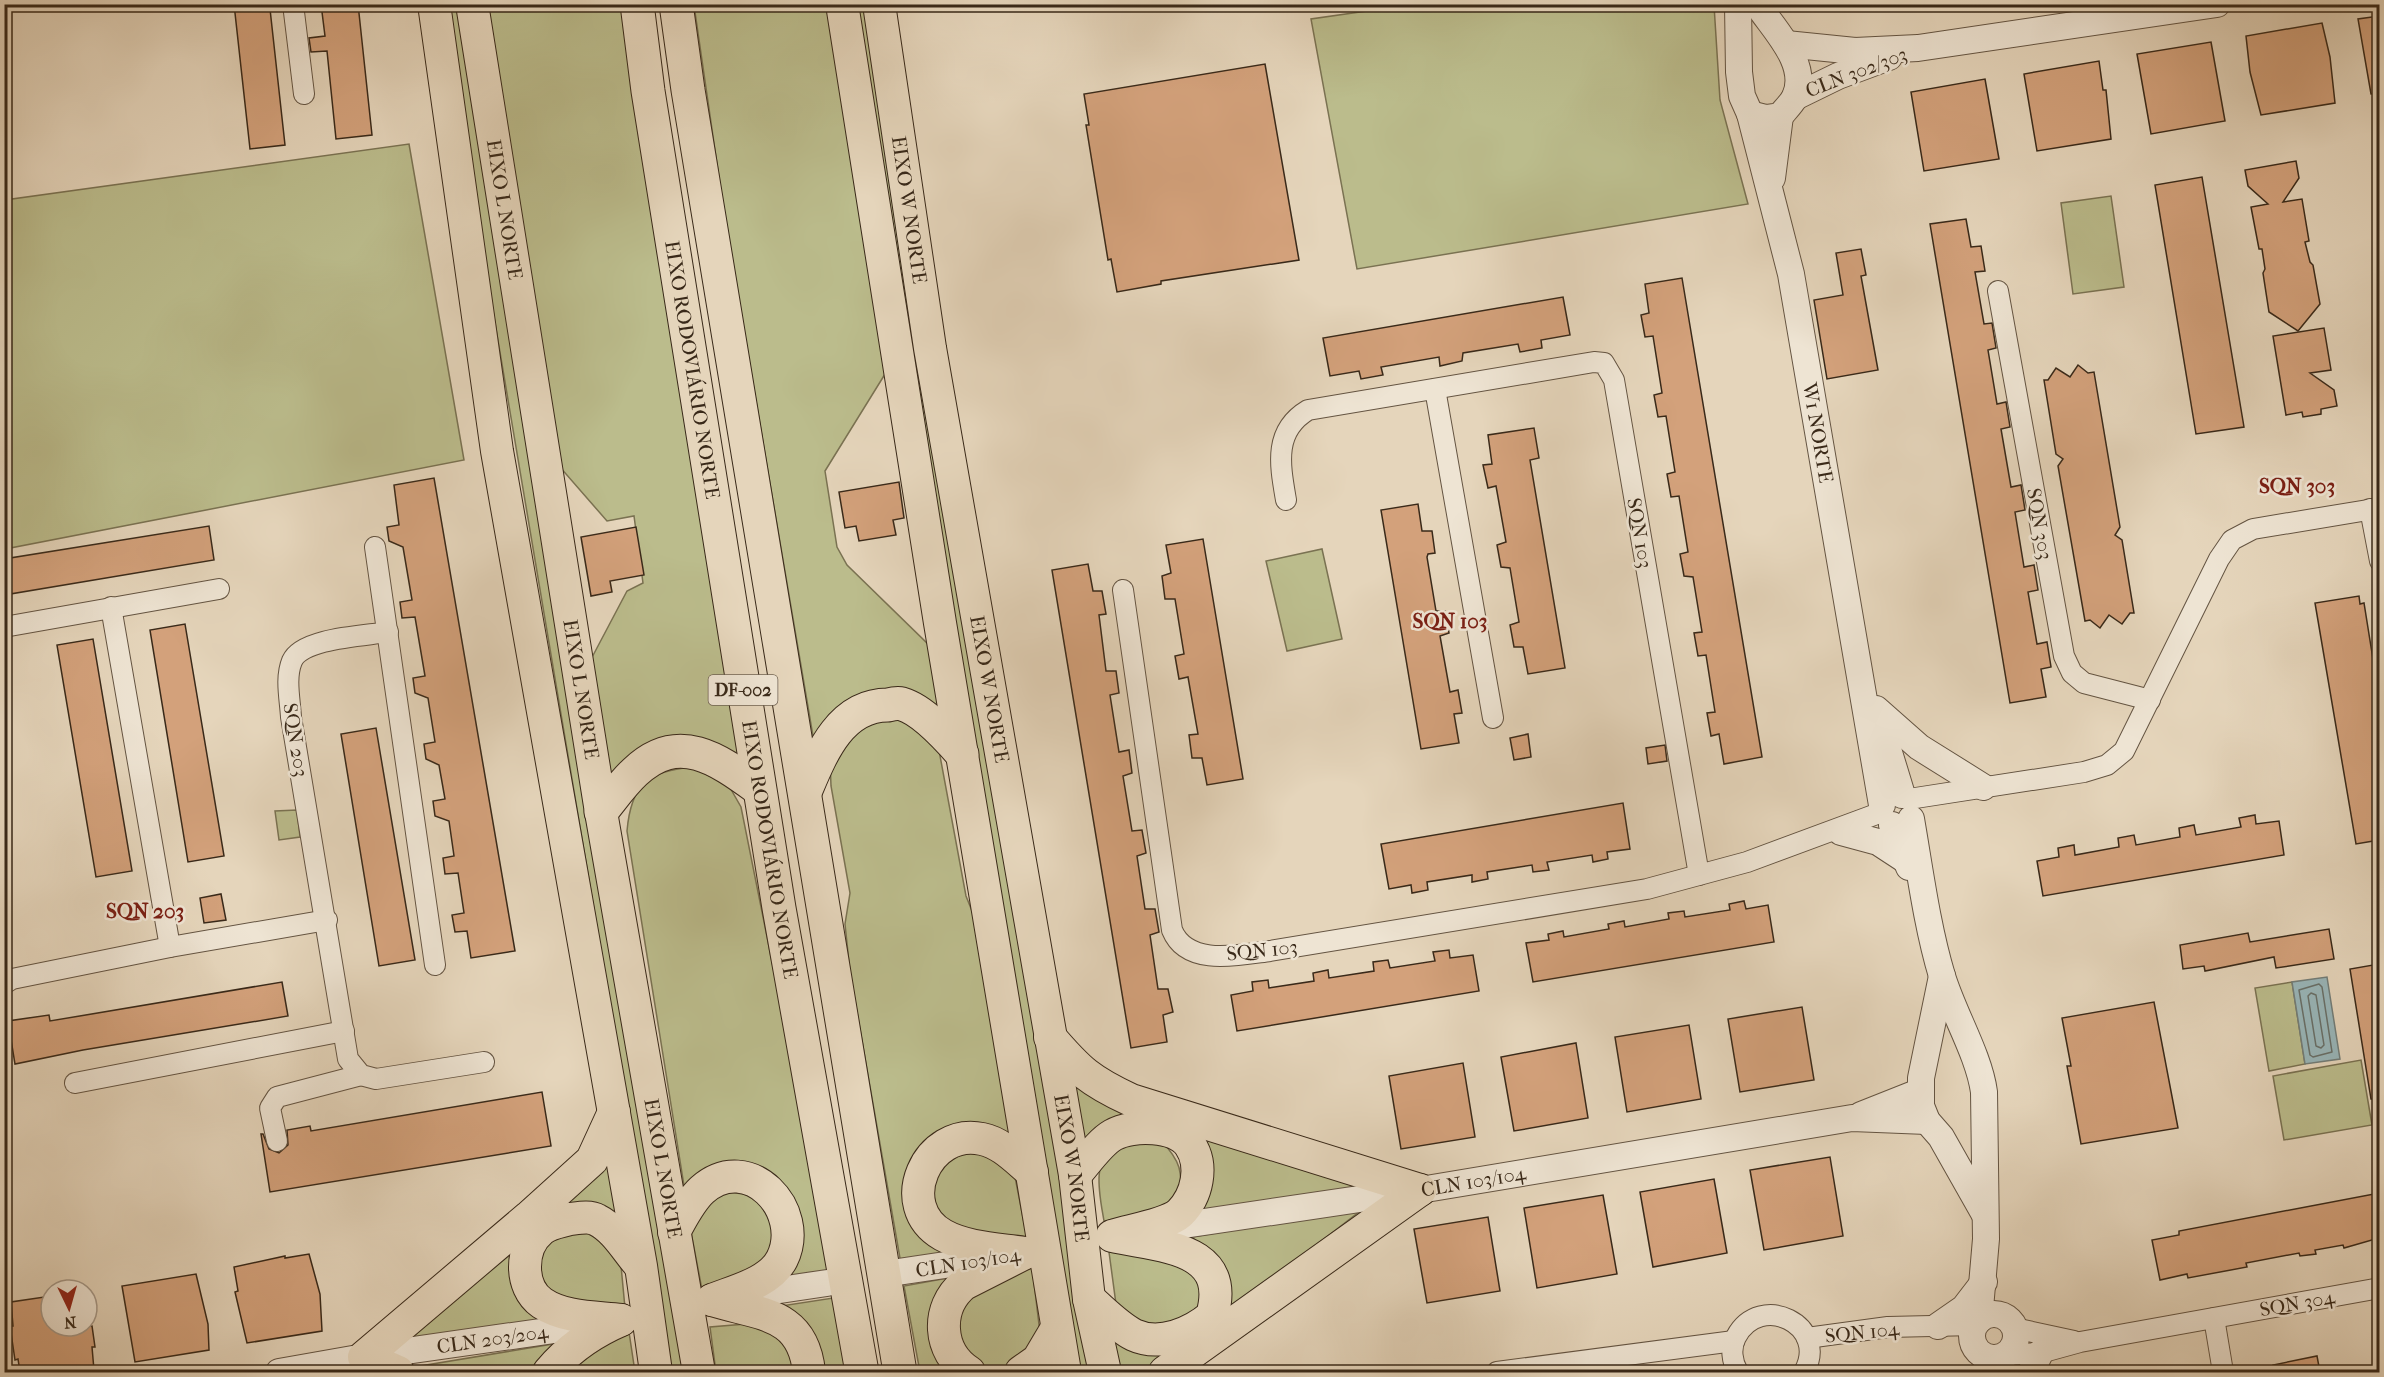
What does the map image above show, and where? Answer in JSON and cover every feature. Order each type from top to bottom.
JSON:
[{"type":"highway","name":"EIXO RODOVIÁRIO NORTE","points":[[637,4],[648,91],[759,789],[862,1372]]},
{"type":"highway","name":"EIXO RODOVIÁRIO NORTE","points":[[676,4],[688,90],[900,1372]]},
{"type":"highway","points":[[805,792],[820,756],[834,733],[853,714],[874,705],[902,704],[941,730],[962,754]]},
{"type":"highway","points":[[601,812],[635,772],[654,758],[675,751],[708,755],[759,789]]},
{"type":"main road","name":"EIXO L NORTE","points":[[434,4],[497,451],[641,1266],[655,1371]]},
{"type":"main road","name":"EIXO L NORTE","points":[[472,4],[601,812],[699,1372]]},
{"type":"main road","name":"EIXO W NORTE","points":[[842,4],[962,754],[1065,1372]]},
{"type":"main road","name":"EIXO W NORTE","points":[[879,4],[930,348],[1075,1175],[1089,1299],[1105,1372]]},
{"type":"main road","points":[[1049,1035],[1074,1065],[1096,1084],[1131,1100],[1420,1190]]},
{"type":"main road","points":[[398,1372],[364,1357],[529,1217],[592,1160],[614,1112]]},
{"type":"main road","points":[[1075,1175],[1112,1136],[1128,1130],[1148,1128],[1170,1132],[1190,1144],[1195,1154],[1198,1179],[1191,1197],[1179,1214],[1103,1238]]},
{"type":"main road","points":[[1031,1252],[964,1243],[944,1236],[930,1226],[922,1215],[919,1185],[920,1174],[938,1150],[968,1138],[982,1139],[1001,1146],[1032,1172]]},
{"type":"main road","points":[[674,1233],[703,1189],[732,1178],[748,1177],[762,1184],[773,1192],[783,1210],[787,1239],[782,1259],[759,1281],[705,1302]]},
{"type":"main road","points":[[1165,1372],[1420,1190]]},
{"type":"main road","points":[[629,1318],[563,1313],[540,1302],[530,1289],[525,1275],[528,1246],[541,1229],[552,1223],[576,1218],[596,1219],[611,1230],[641,1266]]},
{"type":"main road","points":[[1089,1299],[1134,1335],[1155,1338],[1183,1335],[1212,1316],[1216,1301],[1214,1278],[1204,1262],[1176,1250],[1103,1238]]},
{"type":"main road","points":[[969,1372],[961,1367],[950,1352],[944,1329],[944,1310],[956,1291],[964,1284],[1031,1252]]},
{"type":"main road","points":[[705,1302],[775,1318],[795,1330],[807,1353],[809,1372]]},
{"type":"main road","points":[[549,1372],[593,1332],[629,1318]]},
{"type":"main road","points":[[1021,1372],[1038,1360],[1057,1328]]},
{"type":"street","points":[[293,4],[304,93]]},
{"type":"street","points":[[1738,4],[1742,96],[1750,114],[1766,118],[1788,106],[1797,64],[1757,4]]},
{"type":"street","name":"CLN 302/303","points":[[1781,38],[1855,51],[1918,48],[2217,4]]},
{"type":"street","points":[[1739,50],[1757,32],[1781,38]]},
{"type":"street","name":"CLN 302/303","points":[[1788,106],[1838,76],[1918,48]]},
{"type":"street","name":"W1 NORTE","points":[[1770,190],[1788,106]]},
{"type":"street","name":"W1 NORTE","points":[[1750,114],[1791,274],[1860,678],[1927,909],[1942,976],[1974,1060]]},
{"type":"street","name":"SQN 303","points":[[1998,291],[2064,656],[2072,673],[2084,683],[2150,700]]},
{"type":"street","name":"SQN 103","points":[[1286,500],[1280,465],[1284,434],[1293,419],[1308,410],[1594,362],[1604,363],[1614,380],[1700,875]]},
{"type":"street","points":[[1435,389],[1493,718]]},
{"type":"street","points":[[1897,811],[1994,786],[2084,772],[2107,765],[2124,751],[2219,559],[2232,540],[2253,528],[2375,509],[2379,561]]},
{"type":"street","points":[[375,548],[435,965]]},
{"type":"street","points":[[4,627],[219,589]]},
{"type":"street","name":"SQN 103","points":[[1123,590],[1172,930],[1186,947],[1203,954],[1226,956],[1270,951],[1647,889],[1747,862],[1800,842],[1897,811]]},
{"type":"street","points":[[111,607],[170,947]]},
{"type":"street","name":"SQN 203","points":[[361,1075],[348,1059],[327,920],[291,717],[288,677],[292,660],[301,649],[316,644],[388,633]]},
{"type":"street","name":"W1 NORTE","points":[[1860,678],[1876,709],[1907,861],[1927,909]]},
{"type":"street","points":[[1876,709],[1919,747],[1994,786]]},
{"type":"street","name":"SQN 103","points":[[1800,842],[1840,832],[1897,811]]},
{"type":"street","points":[[1840,832],[1878,842],[1907,861]]},
{"type":"street","points":[[4,984],[12,980],[170,947],[327,920]]},
{"type":"street","name":"W1 NORTE","points":[[1926,1063],[1942,976]]},
{"type":"street","points":[[75,1083],[344,1031]]},
{"type":"street","points":[[1984,1213],[1921,1106],[1919,1092],[1926,1063],[1934,1056],[1952,1054],[1974,1060],[1983,1081],[1986,1114],[1984,1125],[1986,1239],[1984,1282],[1988,1349]]},
{"type":"street","points":[[277,1141],[270,1108],[277,1096],[361,1075],[386,1079],[484,1062]]},
{"type":"street","name":"CLN 103/104","points":[[1103,1238],[1420,1190],[1852,1118],[1919,1092]]},
{"type":"street","name":"CLN 103/104","points":[[1852,1118],[1934,1129]]},
{"type":"street","points":[[1934,1129],[1970,1136],[1984,1125]]},
{"type":"street","points":[[1986,1239],[2015,1343],[1988,1349]]},
{"type":"street","name":"CLN 103/104","points":[[898,1272],[1031,1252]]},
{"type":"street","points":[[1928,1326],[1964,1308],[1984,1282]]},
{"type":"street","points":[[705,1302],[827,1283]]},
{"type":"street","name":"SQN 304","points":[[1988,1349],[2036,1363],[2080,1342],[2379,1288]]},
{"type":"street","points":[[1738,1372],[1732,1353],[1734,1341],[1748,1322],[1772,1314],[1795,1322],[1807,1338],[1810,1354],[1804,1372]]},
{"type":"street","points":[[1988,1349],[1991,1315],[2009,1323]]},
{"type":"street","points":[[2214,1317],[2223,1372]]},
{"type":"street","name":"CLN 203/204","points":[[279,1372],[364,1357],[629,1318]]},
{"type":"street","name":"SQN 304","points":[[2009,1323],[2080,1342]]},
{"type":"street","name":"SQN 104","points":[[1807,1338],[1888,1327],[1928,1326],[1988,1349]]},
{"type":"street","points":[[1497,1372],[1734,1341]]},
{"type":"green space","points":[[1416,4],[1714,5],[1720,100],[1748,204],[1357,269],[1311,19]]},
{"type":"green space","points":[[448,5],[461,5],[686,1372],[672,1372],[477,216]]},
{"type":"green space","points":[[485,5],[624,5],[746,774],[703,748],[612,795],[589,663],[627,591],[643,583],[634,516],[607,521],[559,466]]},
{"type":"green space","points":[[694,5],[840,5],[890,366],[825,471],[837,547],[847,565],[933,649],[949,723],[913,697],[814,742],[725,219]]},
{"type":"green space","points":[[855,5],[869,5],[1094,1372],[1080,1372],[1012,977]]},
{"type":"green space","points":[[409,144],[464,460],[5,549],[5,200]]},
{"type":"green space","points":[[2111,196],[2124,287],[2073,294],[2061,203]]},
{"type":"green space","points":[[1322,549],[1342,639],[1287,651],[1266,561]]},
{"type":"green space","points":[[902,716],[938,745],[966,896],[986,946],[1020,1154],[999,1139],[921,1164],[954,1251],[901,1264],[850,972],[845,924],[850,893],[831,786],[830,760],[849,729]]},
{"type":"green space","points":[[692,767],[729,786],[741,807],[806,1132],[830,1275],[770,1285],[776,1188],[686,1198],[627,831],[633,802],[644,783],[664,772]]},
{"type":"green space","points":[[297,810],[300,837],[279,840],[275,811]]},
{"type":"green space","points":[[2292,982],[2305,1064],[2269,1071],[2255,988]]},
{"type":"green space","points":[[2361,1060],[2372,1125],[2284,1140],[2273,1076]]},
{"type":"green space","points":[[1064,1067],[1367,1187],[1179,1219],[1196,1197],[1171,1128],[1082,1163]]},
{"type":"green space","points":[[1160,1139],[1177,1161],[1181,1182],[1180,1202],[1134,1220],[1104,1221],[1099,1178],[1103,1158],[1109,1149],[1122,1141]]},
{"type":"green space","points":[[969,1150],[1003,1160],[1015,1177],[1028,1243],[970,1238],[931,1208],[937,1168]]},
{"type":"green space","points":[[606,1159],[626,1238],[613,1225],[529,1241],[551,1323],[385,1349]]},
{"type":"green space","points":[[725,1191],[766,1198],[777,1255],[703,1295],[691,1232],[697,1214]]},
{"type":"green space","points":[[1364,1208],[1153,1372],[1117,1372],[1108,1319],[1114,1328],[1206,1326],[1208,1252],[1192,1237]]},
{"type":"green space","points":[[591,1227],[620,1255],[625,1308],[558,1307],[537,1268],[546,1232]]},
{"type":"green space","points":[[1109,1252],[1156,1256],[1183,1266],[1194,1276],[1201,1289],[1204,1306],[1182,1326],[1139,1324],[1116,1304]]},
{"type":"green space","points":[[1032,1266],[1040,1333],[1007,1371],[995,1372],[975,1367],[952,1321],[963,1298]]},
{"type":"green space","points":[[964,1275],[961,1280],[956,1372],[920,1372],[904,1286]]},
{"type":"green space","points":[[833,1298],[846,1372],[819,1372],[768,1308]]},
{"type":"green space","points":[[758,1323],[774,1325],[802,1372],[716,1372],[710,1327]]},
{"type":"green space","points":[[629,1332],[635,1372],[558,1372],[559,1368]]},
{"type":"green space","points":[[553,1344],[542,1372],[396,1370]]},
{"type":"water","points":[[2327,977],[2340,1059],[2305,1064],[2292,982]]},
{"type":"building","points":[[234,4],[267,4],[270,9],[285,145],[250,149]]},
{"type":"building","points":[[321,4],[358,4],[372,135],[336,139],[327,51],[311,52],[309,38],[325,36]]},
{"type":"building","points":[[2379,16],[2379,93],[2371,94],[2358,19]]},
{"type":"building","points":[[2322,23],[2330,57],[2335,103],[2261,115],[2250,72],[2246,36]]},
{"type":"building","points":[[2211,42],[2225,121],[2151,134],[2137,54]]},
{"type":"building","points":[[2099,61],[2103,90],[2106,90],[2111,139],[2037,151],[2024,74]]},
{"type":"building","points":[[1265,64],[1299,260],[1161,281],[1161,284],[1117,292],[1111,259],[1108,260],[1086,125],[1089,125],[1084,94]]},
{"type":"building","points":[[1985,79],[1999,159],[1924,171],[1911,92]]},
{"type":"building","points":[[2296,161],[2299,178],[2283,202],[2302,199],[2309,241],[2305,242],[2310,262],[2313,265],[2320,304],[2298,331],[2269,312],[2262,249],[2259,249],[2251,207],[2268,204],[2248,186],[2245,170]]},
{"type":"building","points":[[2202,177],[2244,427],[2196,434],[2155,185]]},
{"type":"building","points":[[1966,219],[1971,247],[1981,246],[1985,271],[1975,272],[1984,324],[1992,323],[1996,348],[1988,350],[1997,404],[2006,402],[2010,427],[2001,429],[2011,487],[2021,485],[2025,510],[2015,512],[2024,567],[2034,565],[2038,590],[2028,592],[2037,644],[2047,642],[2051,667],[2041,669],[2046,697],[2010,703],[1930,224]]},
{"type":"building","points":[[1861,249],[1866,275],[1861,276],[1878,370],[1827,379],[1814,300],[1843,295],[1836,253]]},
{"type":"building","points":[[1682,278],[1762,757],[1724,764],[1719,734],[1711,736],[1707,713],[1715,712],[1706,655],[1698,656],[1694,633],[1702,632],[1693,577],[1684,576],[1680,554],[1688,552],[1679,496],[1671,497],[1667,474],[1675,472],[1666,416],[1658,417],[1654,395],[1662,393],[1653,336],[1645,337],[1641,315],[1649,313],[1645,284]]},
{"type":"building","points":[[1563,297],[1570,335],[1541,340],[1542,348],[1520,352],[1518,344],[1463,353],[1462,361],[1440,366],[1439,357],[1381,367],[1383,375],[1361,379],[1359,371],[1330,376],[1323,338]]},
{"type":"building","points":[[2324,328],[2331,370],[2310,373],[2334,390],[2337,406],[2321,409],[2321,414],[2303,417],[2302,412],[2286,415],[2273,336]]},
{"type":"building","points":[[2078,365],[2088,373],[2094,372],[2120,527],[2115,535],[2122,540],[2134,613],[2130,613],[2122,624],[2109,615],[2100,628],[2090,620],[2085,621],[2058,466],[2063,459],[2056,454],[2044,380],[2048,380],[2056,368],[2070,377]]},
{"type":"building","points":[[1534,428],[1539,458],[1530,460],[1565,668],[1528,674],[1523,647],[1514,647],[1510,625],[1519,622],[1510,568],[1501,567],[1497,545],[1506,542],[1496,486],[1488,488],[1483,465],[1492,464],[1488,435]]},
{"type":"building","points":[[434,478],[515,951],[471,958],[467,931],[455,932],[452,915],[464,913],[458,873],[445,874],[443,858],[454,856],[449,821],[435,816],[433,801],[445,799],[439,765],[426,759],[424,744],[435,742],[428,698],[415,693],[413,678],[425,676],[415,617],[402,618],[400,602],[412,600],[403,547],[389,541],[387,527],[399,525],[394,485]]},
{"type":"building","points":[[899,482],[904,518],[893,520],[896,535],[859,541],[856,526],[845,528],[839,492]]},
{"type":"building","points":[[1418,504],[1422,531],[1432,531],[1435,553],[1428,554],[1427,557],[1436,611],[1445,611],[1449,633],[1440,636],[1450,692],[1458,690],[1462,713],[1454,714],[1459,743],[1421,749],[1381,510]]},
{"type":"building","points":[[209,526],[214,560],[4,595],[4,559]]},
{"type":"building","points":[[636,527],[644,575],[610,581],[612,592],[591,596],[581,537]]},
{"type":"building","points":[[1203,539],[1243,779],[1207,785],[1202,758],[1192,758],[1189,735],[1198,734],[1188,677],[1179,679],[1175,656],[1184,654],[1175,599],[1165,599],[1162,576],[1171,573],[1166,545]]},
{"type":"building","points":[[1088,564],[1093,591],[1102,591],[1106,614],[1099,615],[1106,671],[1116,671],[1119,693],[1110,695],[1119,752],[1129,750],[1132,773],[1123,776],[1132,831],[1142,830],[1146,853],[1137,856],[1145,909],[1155,909],[1159,932],[1150,935],[1158,989],[1168,989],[1173,1012],[1163,1015],[1167,1042],[1131,1048],[1052,570]]},
{"type":"building","points":[[2359,596],[2360,604],[2364,603],[2379,697],[2379,840],[2356,844],[2315,603]]},
{"type":"building","points":[[185,624],[224,856],[188,862],[150,630]]},
{"type":"building","points":[[93,639],[132,871],[96,877],[57,645]]},
{"type":"building","points":[[376,728],[415,960],[379,966],[341,734]]},
{"type":"building","points":[[1528,734],[1531,757],[1514,760],[1510,738]]},
{"type":"building","points":[[1665,745],[1667,761],[1648,764],[1646,748]]},
{"type":"building","points":[[1623,803],[1630,849],[1607,852],[1608,859],[1593,862],[1592,855],[1547,862],[1549,870],[1533,872],[1532,865],[1487,872],[1488,879],[1472,882],[1472,875],[1427,882],[1428,890],[1412,893],[1411,885],[1389,889],[1381,844]]},
{"type":"building","points":[[2255,815],[2256,824],[2279,821],[2284,855],[2043,896],[2037,861],[2059,857],[2058,848],[2074,845],[2075,855],[2119,847],[2118,838],[2134,835],[2136,845],[2180,837],[2179,828],[2194,825],[2196,835],[2241,827],[2239,818]]},
{"type":"building","points":[[221,894],[226,920],[204,923],[200,898]]},
{"type":"building","points":[[1744,901],[1746,909],[1768,905],[1774,942],[1533,982],[1526,943],[1549,940],[1548,934],[1563,931],[1564,937],[1609,929],[1608,924],[1624,921],[1625,927],[1669,919],[1668,913],[1684,911],[1685,917],[1730,910],[1729,904]]},
{"type":"building","points":[[2329,929],[2334,959],[2276,968],[2274,957],[2205,971],[2204,966],[2183,969],[2180,945],[2248,933],[2250,942]]},
{"type":"building","points":[[1449,950],[1450,958],[1473,955],[1479,991],[1237,1031],[1231,995],[1253,991],[1252,982],[1268,980],[1269,988],[1314,981],[1313,973],[1328,970],[1329,978],[1374,971],[1373,962],[1388,960],[1390,968],[1435,961],[1433,952]]},
{"type":"building","points":[[2373,965],[2377,988],[2379,988],[2379,1099],[2371,1099],[2350,969]]},
{"type":"building","points":[[282,982],[288,1016],[83,1050],[15,1064],[8,1021],[49,1015],[50,1021]]},
{"type":"building","points":[[2154,1002],[2178,1128],[2081,1144],[2067,1066],[2071,1066],[2062,1018]]},
{"type":"building","points":[[1802,1007],[1814,1080],[1740,1092],[1728,1019]]},
{"type":"building","points":[[1689,1025],[1701,1099],[1627,1112],[1615,1037]]},
{"type":"building","points":[[1576,1043],[1588,1118],[1514,1131],[1501,1057]]},
{"type":"building","points":[[1463,1063],[1475,1137],[1401,1149],[1389,1076]]},
{"type":"building","points":[[542,1092],[551,1146],[270,1192],[261,1134],[269,1149],[279,1153],[288,1145],[287,1130],[310,1126],[311,1131]]},
{"type":"building","points":[[1830,1157],[1843,1236],[1764,1250],[1750,1170]]},
{"type":"building","points":[[1714,1179],[1727,1253],[1653,1267],[1640,1192]]},
{"type":"building","points":[[2374,1194],[2378,1196],[2379,1238],[2344,1248],[2343,1245],[2315,1250],[2316,1254],[2300,1256],[2299,1253],[2246,1263],[2247,1267],[2188,1278],[2187,1274],[2160,1280],[2152,1240],[2179,1235],[2179,1231]]},
{"type":"building","points":[[1603,1195],[1617,1274],[1537,1288],[1524,1208]]},
{"type":"building","points":[[1488,1217],[1500,1291],[1427,1303],[1414,1229]]},
{"type":"building","points":[[309,1254],[320,1294],[322,1331],[247,1343],[235,1292],[238,1291],[234,1267],[285,1256],[285,1258]]},
{"type":"building","points":[[196,1274],[208,1324],[209,1350],[135,1362],[122,1286]]},
{"type":"building","points":[[39,1298],[39,1338],[94,1338],[94,1370],[20,1372],[18,1359],[15,1360],[10,1326],[13,1326],[11,1302]]},
{"type":"building","points":[[2317,1356],[2320,1372],[2274,1372],[2273,1365]]},
{"type":"tunnel","points":[[636,1317],[698,1303]]},
{"type":"district","name":"SQN 303","points":[[2297,486]]},
{"type":"district","name":"SQN 103","points":[[1450,621]]},
{"type":"district","name":"SQN 203","points":[[145,911]]}]
